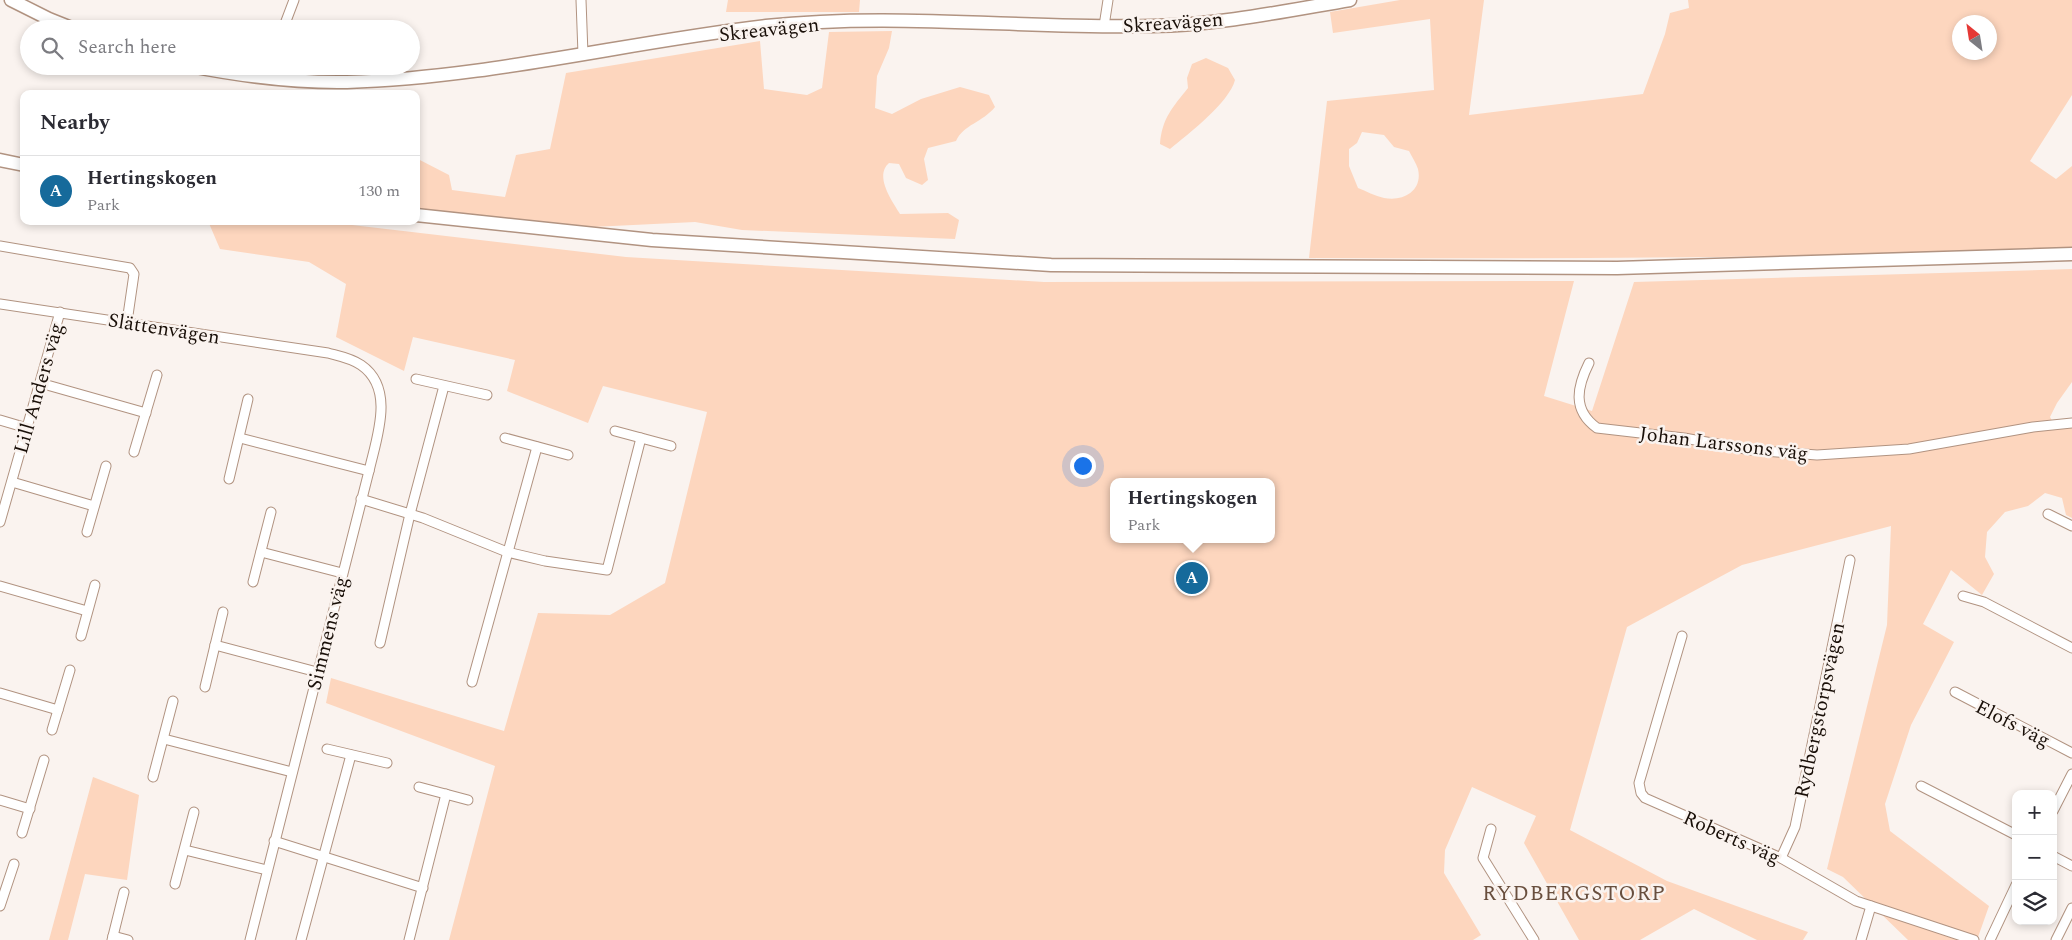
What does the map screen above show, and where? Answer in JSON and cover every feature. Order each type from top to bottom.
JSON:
[{"type":"main road","points":[[11,0],[52,20]]},
{"type":"main road","name":"Skreavägen","points":[[290,75],[345,82],[384,80],[583,54],[764,26],[905,20],[1104,26],[1178,24],[1267,14],[1350,0]]},
{"type":"main road","points":[[0,160],[20,163]]},
{"type":"main road","points":[[420,215],[652,240],[1051,265],[1617,268],[2072,254]]},
{"type":"street","points":[[286,20],[294,0]]},
{"type":"street","points":[[581,0],[583,54]]},
{"type":"street","points":[[1104,26],[1108,0]]},
{"type":"street","points":[[0,246],[130,268],[134,274],[127,322]]},
{"type":"street","name":"Slättenvägen","points":[[0,304],[328,353]]},
{"type":"street","name":"Lill Anders väg","points":[[0,522],[60,312]]},
{"type":"street","name":"Simmens väg","points":[[250,940],[369,471],[382,406],[379,390],[372,377],[362,365],[351,359],[328,353]]},
{"type":"street","name":"Johan Larssons väg","points":[[1589,364],[1579,383],[1579,403],[1587,421],[1597,428],[1684,438],[1751,450],[1817,455],[1889,451],[2072,423]]},
{"type":"street","points":[[134,452],[157,375]]},
{"type":"street","points":[[416,379],[487,396]]},
{"type":"street","points":[[40,383],[146,413]]},
{"type":"street","points":[[380,643],[410,514],[444,386]]},
{"type":"street","points":[[229,478],[248,399]]},
{"type":"street","points":[[0,420],[27,428]]},
{"type":"street","points":[[615,431],[671,446]]},
{"type":"street","points":[[240,438],[369,471]]},
{"type":"street","points":[[505,438],[568,454]]},
{"type":"street","points":[[361,499],[410,514],[507,552],[552,562],[607,570],[641,438]]},
{"type":"street","points":[[472,682],[537,447]]},
{"type":"street","points":[[87,532],[106,466]]},
{"type":"street","points":[[12,482],[94,506]]},
{"type":"street","points":[[253,582],[271,512]]},
{"type":"street","points":[[2048,514],[2072,526]]},
{"type":"street","points":[[261,552],[342,573]]},
{"type":"street","name":"Rydbergstorpsvägen","points":[[1781,858],[1795,827],[1850,560]]},
{"type":"street","points":[[81,636],[95,585]]},
{"type":"street","points":[[0,586],[87,611]]},
{"type":"street","points":[[1962,596],[1984,602],[2072,648]]},
{"type":"street","points":[[204,687],[223,612]]},
{"type":"street","name":"Roberts väg","points":[[1682,636],[1639,783],[1640,793],[1645,798],[1781,858],[1856,901],[1974,940]]},
{"type":"street","points":[[215,645],[317,672]]},
{"type":"street","points":[[52,730],[70,670]]},
{"type":"street","name":"Elofs väg","points":[[1955,692],[2072,753]]},
{"type":"street","points":[[0,693],[58,710]]},
{"type":"street","points":[[153,777],[173,701]]},
{"type":"street","points":[[164,739],[292,772]]},
{"type":"street","points":[[327,749],[387,763]]},
{"type":"street","points":[[301,940],[350,755]]},
{"type":"street","points":[[22,833],[44,760]]},
{"type":"street","points":[[2057,803],[2072,774]]},
{"type":"street","points":[[1922,786],[2012,833]]},
{"type":"street","points":[[419,787],[468,800]]},
{"type":"street","points":[[409,940],[446,794]]},
{"type":"street","points":[[0,800],[30,809]]},
{"type":"street","points":[[175,884],[194,812]]},
{"type":"street","points":[[1492,829],[1482,858],[1534,940]]},
{"type":"street","points":[[274,841],[423,888]]},
{"type":"street","points":[[185,850],[267,870]]},
{"type":"street","points":[[2057,858],[2072,866]]},
{"type":"street","points":[[0,906],[14,864]]},
{"type":"street","points":[[124,892],[112,938],[128,940]]},
{"type":"street","points":[[1990,940],[2012,893]]},
{"type":"street","points":[[1861,940],[1871,906]]},
{"type":"street","points":[[2056,940],[2072,908]]},
{"type":"shaded area","points":[[728,0],[860,0],[859,12],[726,12]]},
{"type":"shaded area","points":[[1400,0],[1484,0],[1469,115],[1643,94],[1665,34],[1670,13],[1689,8],[1688,0],[2072,0],[2072,95],[2030,161],[2056,179],[2072,166],[2072,248],[1690,257],[1309,258],[1327,101],[1434,90],[1430,19],[1333,33],[1330,12]],"holes":[[[1362,132],[1384,135],[1394,147],[1409,151],[1418,169],[1419,177],[1414,189],[1410,193],[1398,198],[1381,197],[1358,188],[1349,166],[1349,149],[1357,143]]]},
{"type":"shaded area","points":[[892,31],[889,48],[877,76],[875,108],[892,114],[921,99],[960,87],[989,95],[995,107],[990,112],[963,131],[956,141],[928,148],[924,159],[928,180],[922,185],[906,178],[899,164],[889,163],[883,175],[886,188],[900,214],[948,213],[959,220],[955,239],[742,230],[695,222],[592,227],[420,209],[420,160],[449,175],[452,190],[505,197],[516,155],[550,149],[566,73],[760,41],[764,89],[807,95],[822,88],[829,32]]},
{"type":"shaded area","points":[[1206,58],[1228,68],[1235,80],[1231,89],[1217,108],[1170,149],[1160,144],[1163,127],[1173,107],[1188,88],[1187,78],[1192,64]]},
{"type":"shaded area","points":[[210,225],[352,225],[626,257],[1044,282],[1574,281],[1544,396],[1592,411],[1634,282],[2072,269],[2072,382],[2057,403],[2050,417],[2054,424],[2072,427],[2072,518],[2066,515],[2062,498],[2045,493],[2028,506],[2005,512],[1987,532],[1985,557],[1994,574],[1982,595],[1951,570],[1923,624],[1954,642],[1911,725],[1885,804],[1890,831],[1989,906],[1977,940],[1908,940],[1843,877],[1827,869],[1887,625],[1891,526],[1742,565],[1627,627],[1570,830],[1667,881],[1808,932],[1803,940],[1757,940],[1694,909],[1640,940],[1579,940],[1524,843],[1536,816],[1472,787],[1445,850],[1444,873],[1481,935],[1473,940],[449,940],[495,766],[326,703],[331,678],[504,731],[538,613],[610,615],[665,583],[707,412],[603,386],[588,423],[507,391],[515,360],[413,337],[404,371],[336,337],[346,284],[309,262],[220,249]]},
{"type":"shaded area","points":[[93,777],[139,795],[127,880],[85,874],[68,940],[49,940]]},
{"type":"place","name":"Hertingskogen","points":[[1192,578]]},
{"type":"district","name":"RYDBERGSTORP","points":[[1574,893]]}]
